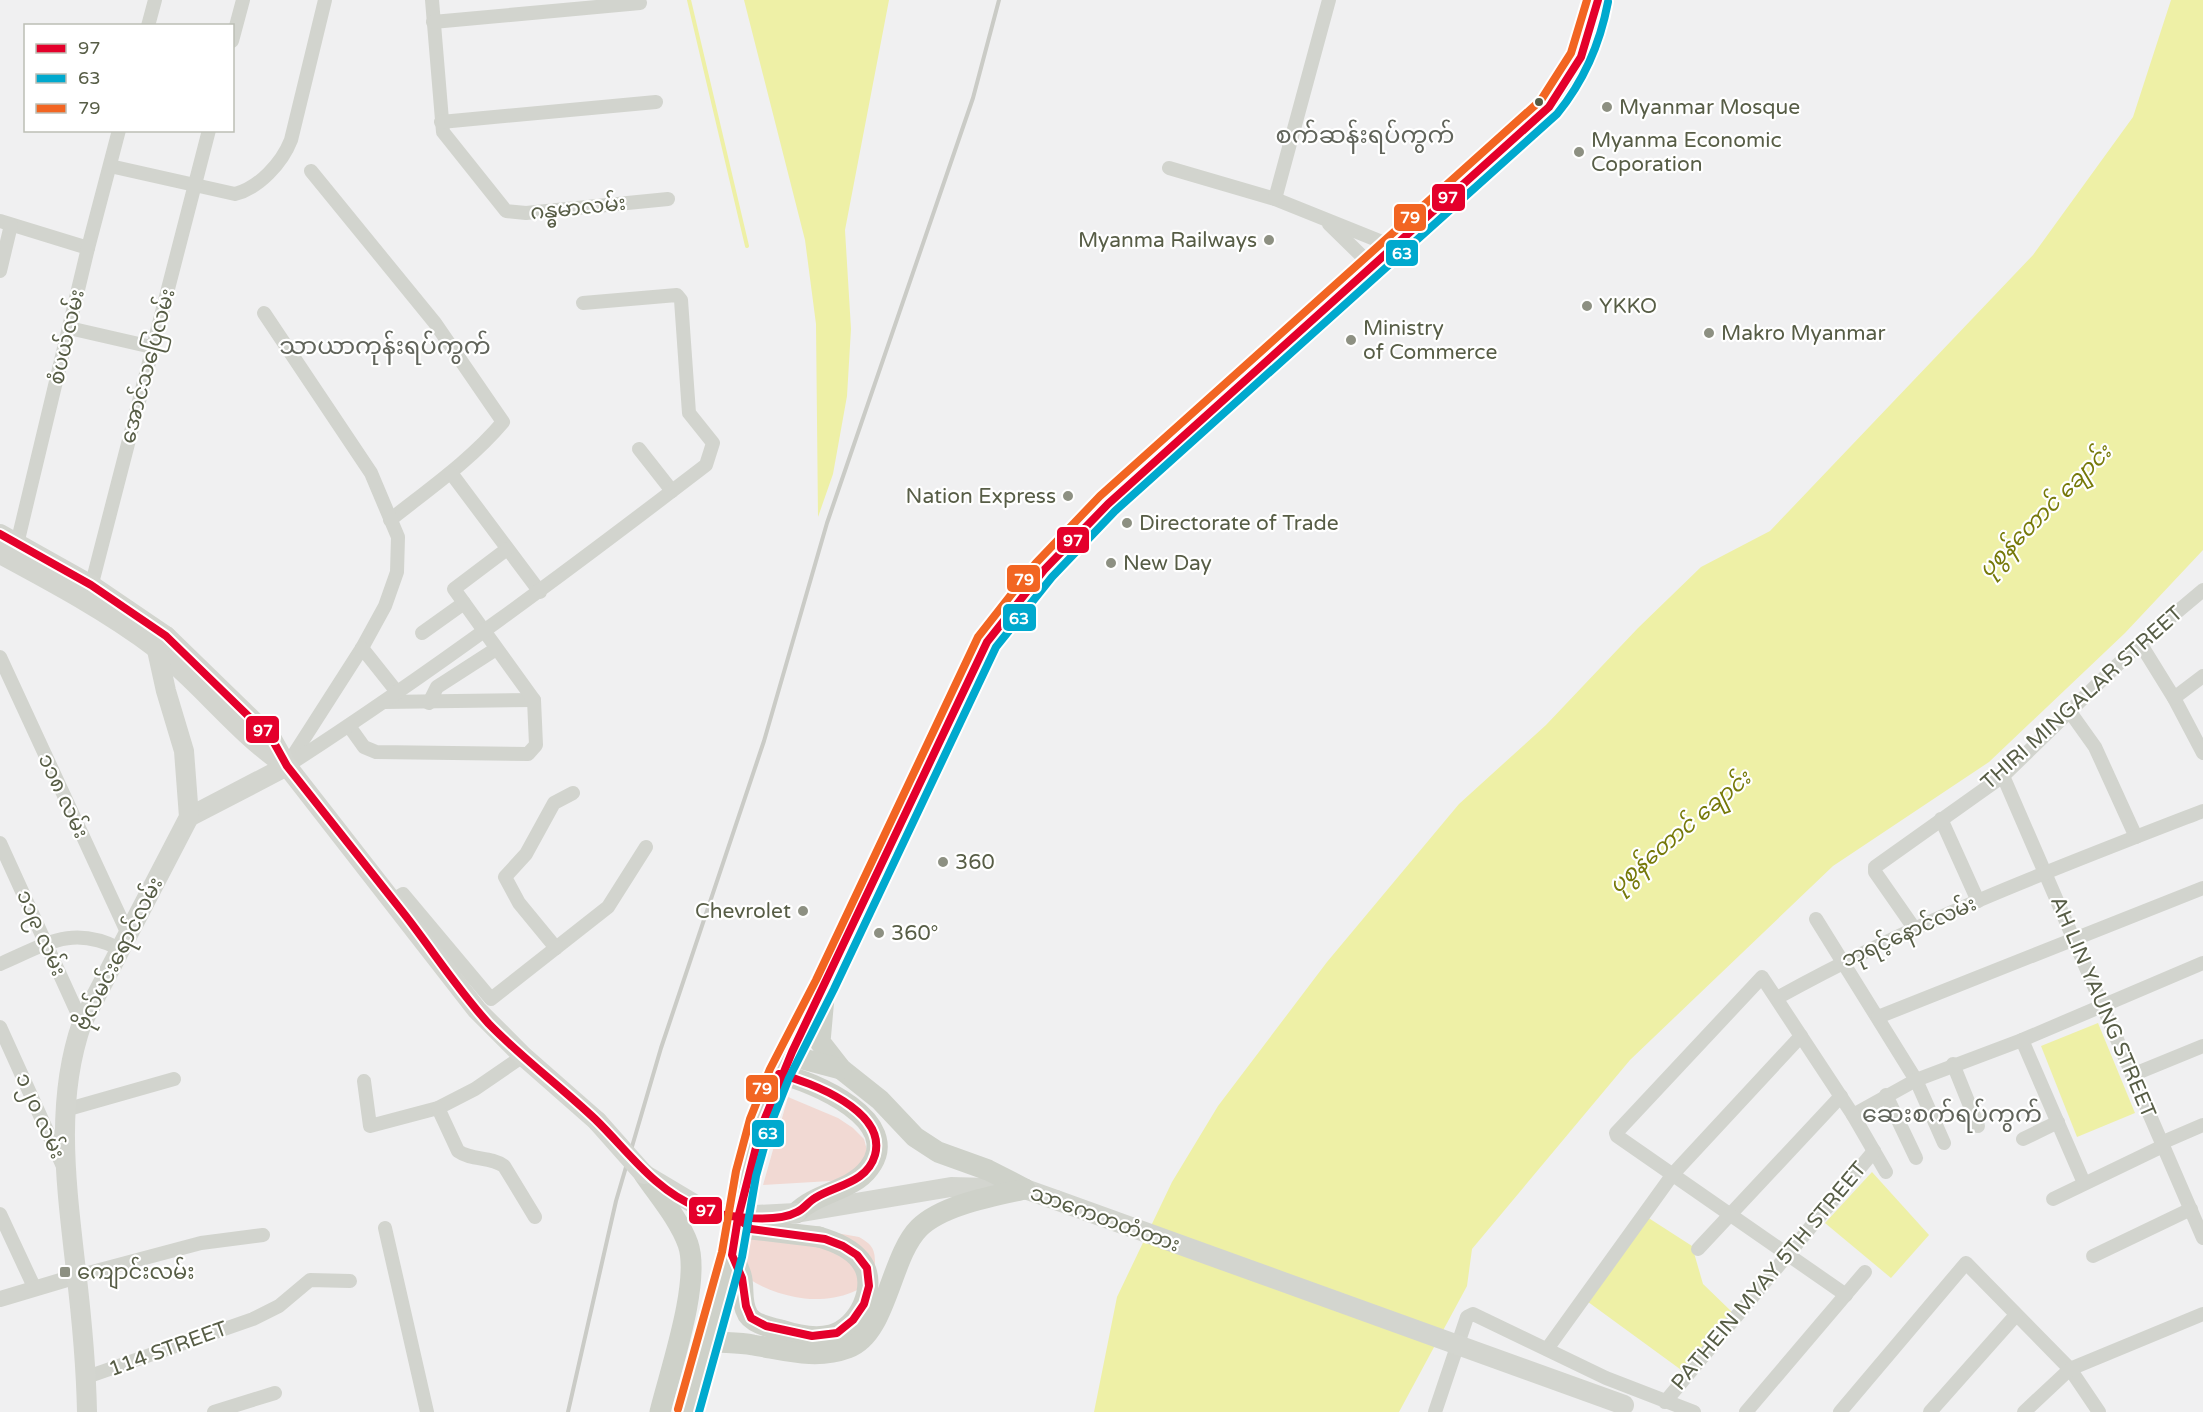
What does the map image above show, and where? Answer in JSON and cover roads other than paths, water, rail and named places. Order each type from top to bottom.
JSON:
[{"type":"main road","points":[[688,1412],[732,1254],[746,1174],[760,1123],[784,1065],[825,986],[987,642],[1013,604],[1041,571],[1116,494],[1549,107],[1567,86],[1584,53],[1598,0]]},
{"type":"main road","points":[[9,539],[90,593]]},
{"type":"main road","points":[[0,554],[90,593]]},
{"type":"main road","name":"သာကေတတံတား","points":[[90,593],[162,643],[272,739],[287,766],[477,1010],[523,1056],[597,1121],[644,1174],[678,1197],[701,1208],[735,1216],[796,1213],[951,1187],[1025,1188],[1337,1304],[1630,1408]]},
{"type":"main road","points":[[162,643],[166,691],[184,752],[189,817],[287,766]]},
{"type":"main road","name":"ဗိုလ်မင်းရောင်လမ်း","points":[[87,1412],[77,1276],[66,1172],[65,1110],[72,1052],[82,1023],[189,817]]},
{"type":"main road","points":[[825,986],[820,1042],[841,1069],[880,1100],[915,1137],[938,1152],[988,1170],[1025,1188]]},
{"type":"main road","points":[[784,1065],[841,1069]]},
{"type":"main road","points":[[784,1065],[854,1108],[875,1135],[877,1147],[870,1168],[863,1174],[849,1184],[816,1197],[796,1213]]},
{"type":"main road","points":[[644,1174],[681,1228],[692,1262],[687,1303],[660,1412]]},
{"type":"main road","points":[[707,1341],[750,1344],[821,1355],[849,1348],[861,1340],[870,1328],[901,1257],[918,1229],[935,1215],[1025,1188]]},
{"type":"main road","points":[[732,1254],[741,1274],[742,1301],[750,1317],[768,1327],[808,1336],[829,1336],[841,1331],[860,1313],[869,1282],[867,1271],[850,1249],[840,1243],[819,1237],[751,1229],[735,1216]]},
{"type":"street","points":[[149,24],[155,0]]},
{"type":"street","points":[[234,33],[243,0]]},
{"type":"street","points":[[110,166],[235,194],[263,178],[285,156],[325,0]]},
{"type":"street","name":"ဂန္ဓမာလမ်း","points":[[432,0],[441,122],[447,139],[506,211],[526,213],[668,199]]},
{"type":"street","points":[[1275,199],[1329,0]]},
{"type":"street","points":[[433,22],[640,3]]},
{"type":"street","points":[[441,122],[656,102]]},
{"type":"street","name":"စံပယ်လမ်း","points":[[9,539],[69,328],[118,132]]},
{"type":"street","name":"အောင်သပြေလမ်း","points":[[90,593],[208,132]]},
{"type":"street","points":[[1169,168],[1275,199],[1392,246]]},
{"type":"street","points":[[311,171],[435,323],[503,422],[489,439],[451,473],[390,520]]},
{"type":"street","points":[[1326,220],[1371,265]]},
{"type":"street","points":[[0,271],[6,223],[88,248]]},
{"type":"street","points":[[287,766],[384,702],[540,592],[706,465],[713,449],[713,443],[688,412],[681,300],[677,295],[583,303]]},
{"type":"street","points":[[264,313],[371,473],[398,537],[397,572],[385,606],[362,648],[287,766]]},
{"type":"street","points":[[69,328],[152,347]]},
{"type":"street","points":[[639,449],[672,491]]},
{"type":"street","points":[[451,473],[540,592]]},
{"type":"street","points":[[349,726],[364,747],[375,752],[528,754],[536,745],[534,700],[454,592],[454,587],[507,549]]},
{"type":"street","name":"THIRI MINGALAR STREET","points":[[1914,928],[1874,869],[2003,776],[2140,643],[2203,590]]},
{"type":"street","points":[[422,633],[464,603]]},
{"type":"street","points":[[2140,643],[2174,698],[2203,753]]},
{"type":"street","points":[[362,648],[397,692]]},
{"type":"street","points":[[429,703],[437,687],[496,649]]},
{"type":"street","name":"၁၁၈ လမ်း","points":[[0,657],[124,941]]},
{"type":"street","points":[[2174,698],[2203,676]]},
{"type":"street","points":[[384,702],[534,700]]},
{"type":"street","points":[[2070,712],[2095,747],[2136,837]]},
{"type":"street","name":"AH LIN YAUNG STREET","points":[[2003,776],[2203,1238]]},
{"type":"street","points":[[556,948],[519,903],[505,877],[526,854],[554,803],[573,794]]},
{"type":"street","name":"ဘုရင့်နောင်လမ်း","points":[[1777,998],[1844,961],[1914,928],[2045,872],[2203,811]]},
{"type":"street","points":[[1941,819],[1978,901]]},
{"type":"street","name":"၁၁၉ လမ်း","points":[[0,843],[82,1023]]},
{"type":"street","points":[[393,900],[403,894],[491,999],[608,907],[646,847]]},
{"type":"street","points":[[1878,1017],[2203,888]]},
{"type":"street","points":[[1816,919],[1916,1080],[1944,1143]]},
{"type":"street","points":[[0,964],[46,945],[85,936],[124,941]]},
{"type":"street","points":[[1853,1115],[1916,1080],[1953,1064],[2022,1040],[2203,963]]},
{"type":"street","points":[[1846,1295],[1616,1133],[1762,977],[1841,1096],[1886,1172]]},
{"type":"street","name":"၁၂၀ လမ်း","points":[[0,1027],[66,1172]]},
{"type":"street","points":[[1547,1349],[1673,1174],[1801,1036]]},
{"type":"street","points":[[2022,1040],[2084,1183]]},
{"type":"street","points":[[2132,1076],[2203,1046]]},
{"type":"street","points":[[364,1081],[370,1126],[438,1108],[476,1089],[523,1056]]},
{"type":"street","points":[[1953,1064],[1978,1126]]},
{"type":"street","points":[[65,1110],[174,1079]]},
{"type":"street","points":[[1886,1095],[1916,1158]]},
{"type":"street","points":[[1698,1249],[1728,1214],[1841,1096]]},
{"type":"street","points":[[438,1108],[458,1151],[470,1157],[497,1161],[504,1166],[535,1217]]},
{"type":"street","points":[[2023,1138],[2058,1122]]},
{"type":"street","points":[[2053,1198],[2203,1125]]},
{"type":"street","name":"PATHEIN MYAY 5TH STREET","points":[[1665,1402],[1874,1151]]},
{"type":"street","points":[[2093,1256],[2191,1209]]},
{"type":"street","points":[[0,1214],[35,1289]]},
{"type":"street","points":[[385,1228],[427,1412]]},
{"type":"street","points":[[0,1299],[77,1276],[201,1244],[263,1235]]},
{"type":"street","points":[[1840,1412],[1966,1263],[2070,1369],[2099,1412]]},
{"type":"street","points":[[1746,1412],[1865,1272]]},
{"type":"street","name":"114 STREET","points":[[84,1378],[253,1319],[279,1305],[310,1280],[350,1281]]},
{"type":"street","points":[[1435,1412],[1470,1315],[1473,1314],[1606,1378],[1694,1412]]},
{"type":"street","points":[[2024,1412],[2070,1369],[2203,1314]]},
{"type":"street","points":[[1930,1412],[2016,1315]]},
{"type":"street","points":[[214,1412],[275,1393]]},
{"type":"water","points":[[744,0],[889,0],[845,230],[851,329],[847,396],[833,474],[818,517],[816,324],[805,240]]},
{"type":"water","name":"ပုစွန်တောင် ချောင်း","points":[[2171,0],[2203,0],[2203,550],[2125,633],[1989,762],[1833,866],[1630,1060],[1472,1249],[1467,1286],[1399,1412],[1094,1412],[1117,1297],[1172,1182],[1218,1106],[1327,962],[1459,804],[1546,725],[1638,628],[1701,567],[1770,531],[2033,255],[2133,117]]},
{"type":"water","points":[[2098,1023],[2135,1113],[2077,1137],[2041,1046]]},
{"type":"water","points":[[1872,1172],[1929,1235],[1891,1278],[1825,1223]]},
{"type":"water","points":[[1647,1217],[1692,1246],[1703,1284],[1732,1312],[1684,1372],[1584,1299]]},
{"type":"waterway","points":[[689,0],[747,246]]},
{"type":"railway","points":[[568,1412],[616,1201],[661,1048],[764,741],[827,523],[973,98],[999,0]]},
{"type":"place","name":"Myanmar Mosque","points":[[1607,107]]},
{"type":"place","name":"Myanma Economic Coporation","points":[[1579,152]]},
{"type":"place","name":"Myanma Railways","points":[[1269,240]]},
{"type":"place","name":"YKKO","points":[[1587,306]]},
{"type":"place","name":"Makro Myanmar","points":[[1709,333]]},
{"type":"place","name":"Ministry of Commerce","points":[[1351,340]]},
{"type":"place","name":"Nation Express","points":[[1068,496]]},
{"type":"place","name":"Directorate of Trade","points":[[1127,523]]},
{"type":"place","name":"New Day","points":[[1111,563]]},
{"type":"place","name":"360","points":[[943,862]]},
{"type":"place","name":"Chevrolet","points":[[803,911]]},
{"type":"place","name":"360°","points":[[879,933]]},
{"type":"place","name":"ကျောင်းလမ်း","points":[[65,1272]]},
{"type":"district","name":"စက်ဆန်းရပ်ကွက်","points":[[1365,135]]},
{"type":"district","name":"သာယာကုန်းရပ်ကွက်","points":[[385,346]]},
{"type":"district","name":"ဆေးစက်ရပ်ကွက်","points":[[1952,1114]]}]
